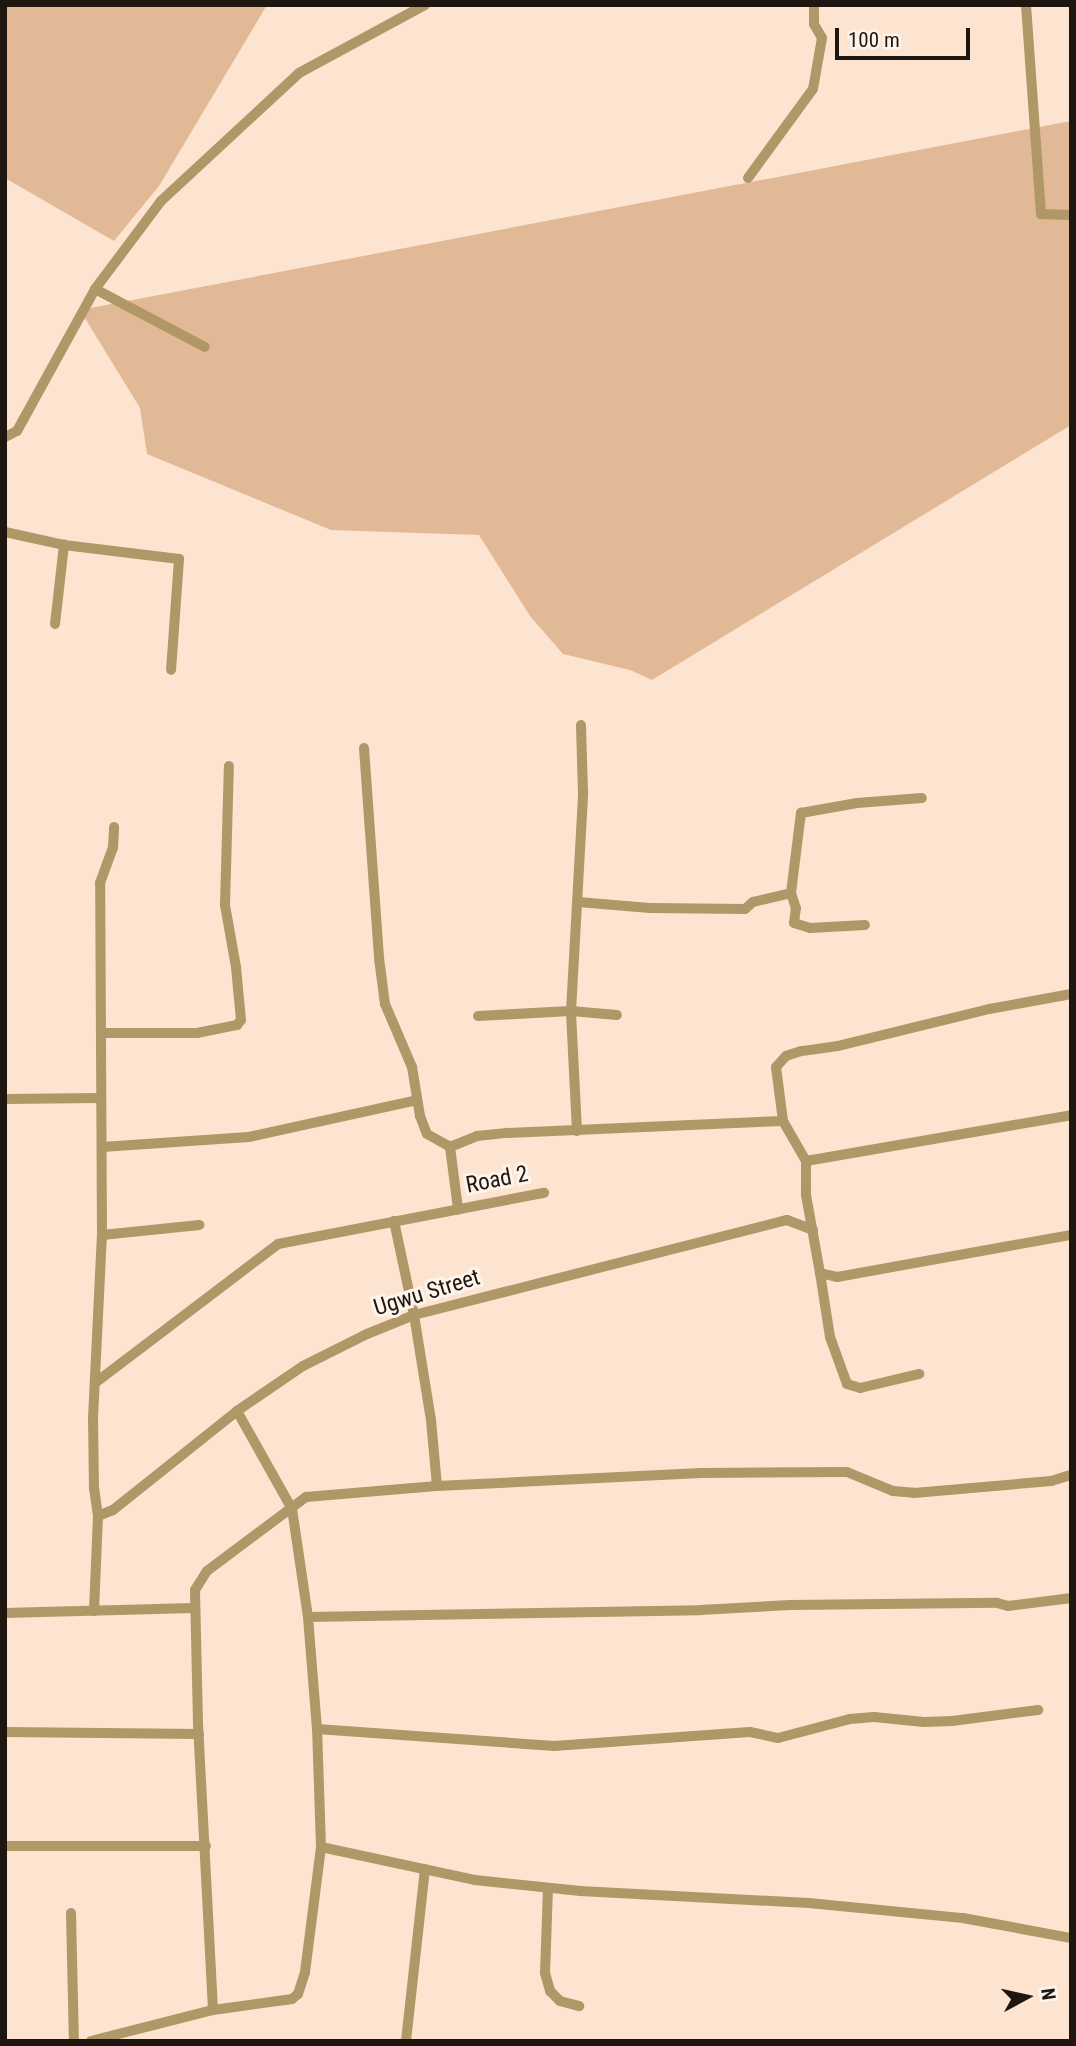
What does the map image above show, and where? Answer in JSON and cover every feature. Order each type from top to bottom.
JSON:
[{"type":"street","points":[[5,437],[17,431],[95,289],[161,201],[299,73],[425,5]]},
{"type":"street","points":[[748,178],[813,89],[822,38],[814,24],[814,5]]},
{"type":"street","points":[[1026,5],[1041,214],[1071,215]]},
{"type":"street","points":[[95,289],[205,347]]},
{"type":"street","points":[[5,532],[64,545],[179,559],[171,670]]},
{"type":"street","points":[[55,624],[64,545]]},
{"type":"street","points":[[578,1131],[571,1011],[583,793],[581,725]]},
{"type":"street","points":[[363,748],[385,1004],[412,1067],[417,1100],[427,1134],[450,1147]]},
{"type":"street","points":[[101,1033],[197,1033],[237,1025],[241,1020],[236,967],[225,905],[229,766]]},
{"type":"street","points":[[865,925],[810,928],[794,923],[796,908],[790,900],[801,813],[857,803],[922,798]]},
{"type":"street","points":[[94,1611],[98,1516],[94,1489],[95,1383],[102,1235],[100,883],[113,848],[114,827]]},
{"type":"street","points":[[578,902],[650,908],[745,909],[753,902],[791,893]]},
{"type":"street","points":[[919,1374],[860,1388],[847,1384],[830,1337],[806,1195],[806,1161],[783,1121],[776,1067],[786,1056],[989,1009],[1071,994]]},
{"type":"street","points":[[478,1016],[571,1011],[617,1015]]},
{"type":"street","points":[[5,1099],[100,1098]]},
{"type":"street","points":[[102,1147],[249,1137],[417,1100]]},
{"type":"street","points":[[806,1161],[1071,1115]]},
{"type":"street","points":[[450,1147],[477,1136],[783,1121]]},
{"type":"street","points":[[450,1147],[458,1209]]},
{"type":"street","name":"Road 2","points":[[95,1383],[278,1244],[544,1193]]},
{"type":"street","name":"Ugwu Street","points":[[98,1516],[113,1510],[237,1411],[303,1366],[414,1315],[787,1220],[813,1230]]},
{"type":"street","points":[[394,1221],[414,1315],[431,1420],[437,1486]]},
{"type":"street","points":[[102,1235],[200,1225]]},
{"type":"street","points":[[820,1273],[837,1277],[1071,1236]]},
{"type":"street","points":[[91,2041],[213,2010],[292,1999],[298,1994],[305,1972],[321,1847],[317,1729],[308,1617],[292,1509],[237,1411]]},
{"type":"street","points":[[213,2010],[199,1734],[195,1590],[207,1571],[306,1497],[437,1486],[701,1473],[847,1472],[893,1491],[914,1493],[1051,1481],[1071,1475]]},
{"type":"street","points":[[308,1617],[700,1610],[790,1605],[997,1603],[1008,1606],[1071,1598]]},
{"type":"street","points":[[5,1613],[194,1608]]},
{"type":"street","points":[[317,1729],[554,1746],[750,1732],[778,1738],[850,1719],[874,1717],[943,1722],[1038,1710]]},
{"type":"street","points":[[5,1732],[199,1734]]},
{"type":"street","points":[[5,1846],[206,1846]]},
{"type":"street","points":[[321,1847],[475,1880],[548,1888],[809,1903],[963,1918],[1071,1938]]},
{"type":"street","points":[[407,2041],[425,1869]]},
{"type":"street","points":[[548,1888],[545,1973],[550,1991],[560,2001],[579,2006]]},
{"type":"street","points":[[71,1913],[74,2041]]},
{"type":"shaded area","points":[[5,5],[267,5],[159,186],[114,241],[5,178]]},
{"type":"shaded area","points":[[1071,121],[1071,425],[652,680],[630,670],[563,654],[530,616],[479,535],[331,530],[147,454],[140,408],[80,310]]}]
